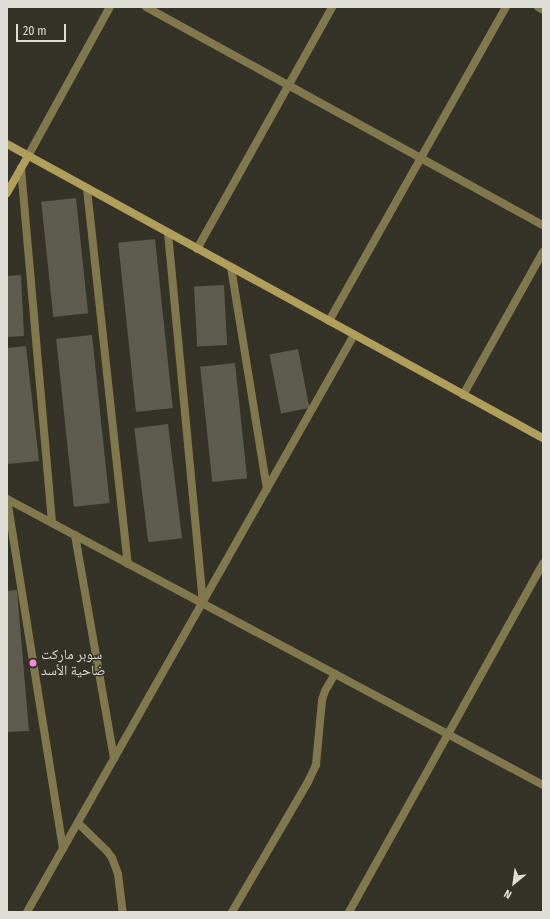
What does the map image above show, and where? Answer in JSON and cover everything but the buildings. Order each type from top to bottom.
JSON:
[{"type":"main road","points":[[7,144],[543,438]]},
{"type":"main road","points":[[7,193],[28,156]]},
{"type":"street","points":[[28,156],[110,7]]},
{"type":"street","points":[[146,7],[164,15],[543,225]]},
{"type":"street","points":[[164,15],[168,7]]},
{"type":"street","points":[[197,249],[332,7]]},
{"type":"street","points":[[329,321],[506,7]]},
{"type":"street","points":[[538,7],[543,10]]},
{"type":"street","points":[[21,168],[52,523]]},
{"type":"street","points":[[87,189],[128,564]]},
{"type":"street","points":[[168,233],[203,603]]},
{"type":"street","points":[[463,394],[543,252]]},
{"type":"street","points":[[232,268],[267,489]]},
{"type":"street","points":[[27,912],[354,335]]},
{"type":"street","points":[[7,499],[543,785]]},
{"type":"street","points":[[7,499],[63,849]]},
{"type":"street","points":[[75,535],[114,759]]},
{"type":"street","points":[[349,912],[543,563]]},
{"type":"street","points":[[232,912],[312,773],[318,755],[322,700],[327,686],[335,674]]},
{"type":"street","points":[[78,823],[112,858],[118,874],[123,912]]},
{"type":"place","name":"سوبر ماركت ضاحية الأسد","points":[[33,663]]}]
